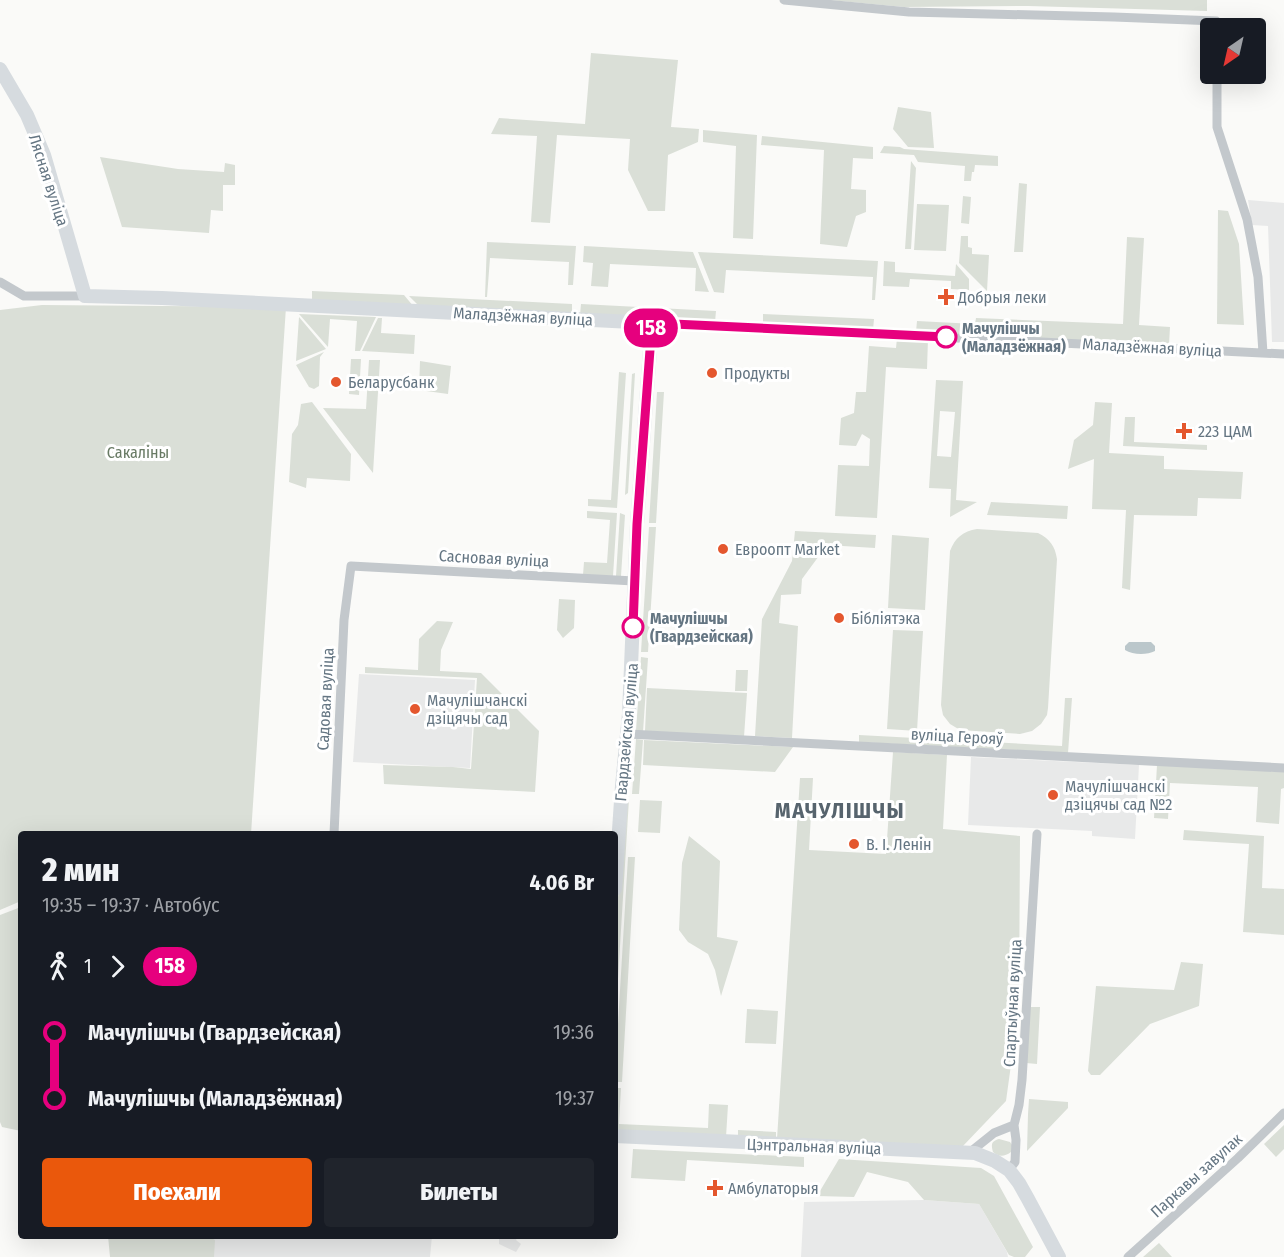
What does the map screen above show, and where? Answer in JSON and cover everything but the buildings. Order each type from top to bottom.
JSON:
[{"type":"street","points":[[784,0],[909,12],[1114,17],[1200,24]]},
{"type":"street","name":"Лясная вуліца","points":[[0,69],[27,115],[44,155],[85,297]]},
{"type":"street","points":[[1217,84],[1217,127],[1247,219],[1258,277],[1263,354]]},
{"type":"street","points":[[0,282],[24,296],[85,297]]},
{"type":"street","name":"Маладзёжная вуліца","points":[[85,297],[162,298],[1284,354]]},
{"type":"street","name":"Гвардзейская вуліца","points":[[618,834],[621,786],[628,734],[634,580],[652,323]]},
{"type":"street","name":"Сасновая вуліца","points":[[351,566],[634,580]]},
{"type":"street","name":"Садовая вуліца","points":[[334,831],[344,620],[351,566]]},
{"type":"street","name":"вуліца Герояў","points":[[628,734],[1284,768]]},
{"type":"street","name":"Спартыўная вуліца","points":[[1009,1170],[1015,1162],[1014,1125],[1022,1080],[1037,834]]},
{"type":"street","name":"Паркавы завулак","points":[[1128,1257],[1238,1158],[1284,1113]]},
{"type":"street","points":[[969,1153],[994,1133],[1014,1125]]},
{"type":"street","name":"Цэнтральная вуліца","points":[[618,1136],[969,1153],[995,1161],[1009,1170]]},
{"type":"street","points":[[1009,1170],[1019,1183],[1059,1257]]},
{"type":"shaded area","points":[[1248,200],[1284,203],[1284,342],[1272,342],[1268,226],[1252,225]]},
{"type":"shaded area","points":[[1129,642],[1151,642],[1155,646],[1155,651],[1140,654],[1128,652],[1125,646]]},
{"type":"shaded area","name":"Мачулішчанскі дзіцячы сад","points":[[359,674],[475,680],[470,768],[353,762]]},
{"type":"shaded area","name":"Мачулішчанскі дзіцячы сад №2","points":[[971,757],[1139,765],[1135,839],[1092,836],[1092,831],[968,825]]},
{"type":"shaded area","points":[[924,1200],[979,1204],[1008,1257],[801,1257],[804,1202]]},
{"type":"shaded area","points":[[203,1239],[432,1239],[430,1257],[202,1257]]},
{"type":"shaded area","points":[[499,1239],[516,1239],[521,1244],[516,1252],[499,1244]]},
{"type":"green space","points":[[829,0],[1207,0],[1207,11],[1028,6],[904,7]]},
{"type":"green space","points":[[591,53],[678,60],[671,127],[699,129],[698,142],[668,155],[665,211],[648,211],[628,170],[630,139],[557,135],[550,223],[531,222],[537,136],[491,134],[499,118],[585,124]]},
{"type":"green space","points":[[898,107],[931,112],[934,148],[908,147],[893,129]]},
{"type":"green space","points":[[703,130],[757,135],[753,239],[733,238],[736,146],[703,142]]},
{"type":"green space","points":[[762,136],[873,147],[873,159],[853,158],[851,189],[866,190],[866,212],[856,216],[847,247],[820,244],[824,150],[761,145]]},
{"type":"green space","points":[[884,146],[998,156],[998,166],[975,165],[971,181],[964,181],[965,166],[918,162],[914,155],[880,153]]},
{"type":"green space","points":[[100,157],[178,169],[224,172],[225,163],[235,165],[235,185],[223,185],[223,211],[211,210],[209,233],[122,227]]},
{"type":"green space","points":[[911,161],[916,168],[911,249],[905,249]]},
{"type":"green space","points":[[1019,183],[1027,184],[1023,252],[1014,252]]},
{"type":"green space","points":[[963,196],[971,197],[969,224],[961,223]]},
{"type":"green space","points":[[917,204],[949,205],[946,251],[914,250]]},
{"type":"green space","points":[[1218,210],[1228,211],[1239,244],[1244,325],[1217,324]]},
{"type":"green space","points":[[961,236],[968,236],[968,247],[972,248],[972,254],[989,255],[987,291],[959,263]]},
{"type":"green space","points":[[1127,237],[1144,238],[1139,325],[1170,327],[1169,345],[916,332],[917,321],[975,324],[976,318],[1123,324]]},
{"type":"green space","points":[[487,242],[576,246],[573,285],[568,285],[569,262],[490,258],[487,297],[485,297]]},
{"type":"green space","points":[[584,246],[693,252],[709,292],[695,291],[696,268],[610,264],[608,287],[591,286],[593,263],[583,262]]},
{"type":"green space","points":[[698,252],[878,261],[875,300],[872,300],[873,277],[726,270],[724,293],[714,292]]},
{"type":"green space","points":[[884,261],[895,262],[895,272],[955,276],[956,264],[969,279],[969,290],[951,289],[951,281],[910,279],[909,287],[883,286]]},
{"type":"green space","points":[[312,291],[404,295],[414,307],[312,301]]},
{"type":"green space","points":[[409,296],[572,304],[572,315],[420,307]]},
{"type":"green space","points":[[581,304],[716,311],[715,322],[580,315]]},
{"type":"green space","name":"Сакаліны","points":[[42,305],[286,307],[251,831],[18,831],[18,902],[0,910],[0,310]]},
{"type":"green space","points":[[299,314],[376,317],[360,351],[355,351],[357,321],[330,319],[328,347]]},
{"type":"green space","points":[[763,314],[874,319],[873,330],[763,323]]},
{"type":"green space","points":[[299,317],[326,349],[296,361]]},
{"type":"green space","points":[[378,318],[382,318],[381,333],[415,335],[414,354],[362,351]]},
{"type":"green space","points":[[897,338],[928,339],[927,369],[886,367],[877,518],[835,516],[838,465],[869,466],[870,439],[862,434],[856,446],[839,445],[841,418],[854,413],[856,392],[866,392],[869,346],[896,348]]},
{"type":"green space","points":[[324,352],[320,357],[319,386],[314,389],[309,387],[296,365]]},
{"type":"green space","points":[[351,359],[361,359],[359,395],[349,394]]},
{"type":"green space","points":[[369,360],[380,360],[373,473],[323,408],[366,409]]},
{"type":"green space","points":[[420,361],[451,366],[448,394],[419,390]]},
{"type":"green space","points":[[619,372],[626,373],[617,508],[588,506],[588,499],[611,500]]},
{"type":"green space","points":[[635,373],[628,493],[625,495],[632,374]]},
{"type":"green space","points":[[936,380],[963,381],[956,500],[977,502],[950,517],[951,489],[929,488]],"holes":[[[940,411],[955,412],[951,457],[937,456]]]},
{"type":"green space","points":[[657,392],[664,392],[656,523],[649,523]]},
{"type":"green space","points":[[312,402],[351,454],[350,481],[307,478],[306,488],[289,482],[292,434],[298,425],[301,404]]},
{"type":"green space","points":[[1095,402],[1112,403],[1109,453],[1164,456],[1164,469],[1243,472],[1241,499],[1198,498],[1197,516],[1134,515],[1130,590],[1122,588],[1126,510],[1092,509],[1094,459],[1068,469],[1074,440],[1093,425]]},
{"type":"green space","points":[[1125,417],[1135,417],[1134,442],[1207,445],[1207,450],[1123,446]]},
{"type":"green space","points":[[991,502],[1068,506],[1067,519],[987,515]]},
{"type":"green space","points":[[587,511],[617,513],[613,576],[583,575],[584,562],[607,563],[610,520],[587,518]]},
{"type":"green space","points":[[620,513],[625,515],[621,576],[616,576]]},
{"type":"green space","points":[[649,527],[656,527],[648,652],[641,652]]},
{"type":"green space","points":[[977,529],[1038,533],[1051,543],[1056,554],[1047,715],[1032,731],[1020,734],[960,730],[950,724],[943,715],[941,705],[950,551],[960,536]]},
{"type":"green space","points":[[795,531],[876,535],[875,548],[827,545],[802,579],[801,594],[781,595],[779,623],[798,626],[792,738],[755,736],[762,619],[792,561]]},
{"type":"green space","points":[[892,535],[929,538],[925,610],[888,608]]},
{"type":"green space","points":[[559,599],[575,600],[574,628],[563,638],[557,630]]},
{"type":"green space","points":[[437,621],[453,622],[441,650],[440,671],[481,673],[539,731],[535,792],[384,784],[383,765],[471,769],[477,678],[365,673],[365,667],[418,670],[419,639]]},
{"type":"green space","points":[[893,630],[923,631],[917,731],[887,729]]},
{"type":"green space","points":[[641,657],[648,658],[643,732],[636,731]]},
{"type":"green space","points":[[736,670],[748,670],[747,691],[735,691]]},
{"type":"green space","points":[[647,688],[747,693],[744,737],[645,731]]},
{"type":"green space","points":[[1065,698],[1072,698],[1068,753],[859,742],[859,735],[1062,746]]},
{"type":"green space","points":[[636,739],[643,740],[639,794],[632,794]]},
{"type":"green space","points":[[644,740],[793,747],[775,772],[643,765]]},
{"type":"green space","points":[[893,752],[947,755],[943,829],[1020,836],[1019,1007],[1006,1101],[962,1147],[777,1139],[800,778],[813,778],[809,850],[886,854]]},
{"type":"green space","points":[[1157,765],[1284,772],[1279,824],[1256,822],[1258,787],[1170,783],[1168,819],[1154,818]]},
{"type":"green space","points":[[624,799],[629,799],[618,979],[618,898]]},
{"type":"green space","points":[[640,800],[662,801],[660,833],[638,832]]},
{"type":"green space","points":[[1184,830],[1264,836],[1262,888],[1284,889],[1284,935],[1243,932],[1249,844],[1183,840]]},
{"type":"green space","points":[[689,836],[720,861],[717,937],[738,941],[721,996],[715,970],[708,954],[688,942],[679,930],[682,863]]},
{"type":"green space","points":[[628,857],[635,857],[622,1082],[618,1082],[618,1024]]},
{"type":"green space","points":[[18,908],[18,1130],[2,1127],[0,1122],[0,915]]},
{"type":"green space","points":[[1181,962],[1203,964],[1199,1006],[1150,1024],[1100,1075],[1091,1075],[1088,1071],[1096,986],[1174,990]]},
{"type":"green space","points":[[1029,1007],[1040,1007],[1037,1064],[1026,1063]]},
{"type":"green space","points":[[747,1009],[778,1011],[776,1044],[745,1043]]},
{"type":"green space","points":[[618,1088],[621,1088],[619,1124],[708,1128],[709,1104],[728,1105],[726,1137],[618,1131]]},
{"type":"green space","points":[[1029,1099],[1068,1102],[1068,1108],[1027,1151],[1028,1114]]},
{"type":"green space","points":[[1284,1125],[1284,1149],[1276,1157],[1264,1144]]},
{"type":"green space","points":[[738,1130],[776,1132],[776,1139],[738,1138]]},
{"type":"green space","points":[[999,1139],[1010,1142],[1011,1152],[1002,1156],[993,1152],[992,1144]]},
{"type":"green space","points":[[633,1149],[804,1157],[804,1167],[687,1160],[685,1181],[631,1178]]},
{"type":"green space","points":[[839,1159],[981,1168],[994,1176],[1033,1247],[1025,1257],[1009,1255],[979,1204],[924,1200],[908,1182],[867,1172],[854,1197],[817,1196]]},
{"type":"green space","points":[[108,1239],[215,1240],[214,1257],[110,1257]]},
{"type":"green space","points":[[1159,1243],[1172,1257],[1143,1257]]},
{"type":"bus line","name":"158","points":[[633,627],[637,524],[652,323],[946,337]]},
{"type":"place","name":"Добрыя леки","points":[[946,297]]},
{"type":"place","name":"Мачулішчы (Маладзёжная)","points":[[946,337]]},
{"type":"place","name":"Продукты","points":[[712,373]]},
{"type":"place","name":"Беларусбанк","points":[[336,382]]},
{"type":"place","name":"223 ЦAM","points":[[1184,431]]},
{"type":"place","name":"Евроопт Market","points":[[723,549]]},
{"type":"place","name":"Бібліятэка","points":[[839,618]]},
{"type":"place","name":"Мачулішчы (Гвардзейская)","points":[[633,627]]},
{"type":"place","name":"Мачулішчанскі дзіцячы сад","points":[[415,709]]},
{"type":"place","name":"Мачулішчанскі дзіцячы сад №2","points":[[1053,795]]},
{"type":"place","name":"В. І. Ленін","points":[[854,844]]},
{"type":"place","name":"Амбулаторыя","points":[[715,1188]]},
{"type":"district","name":"МАЧУЛІШЧЫ","points":[[840,810]]}]
